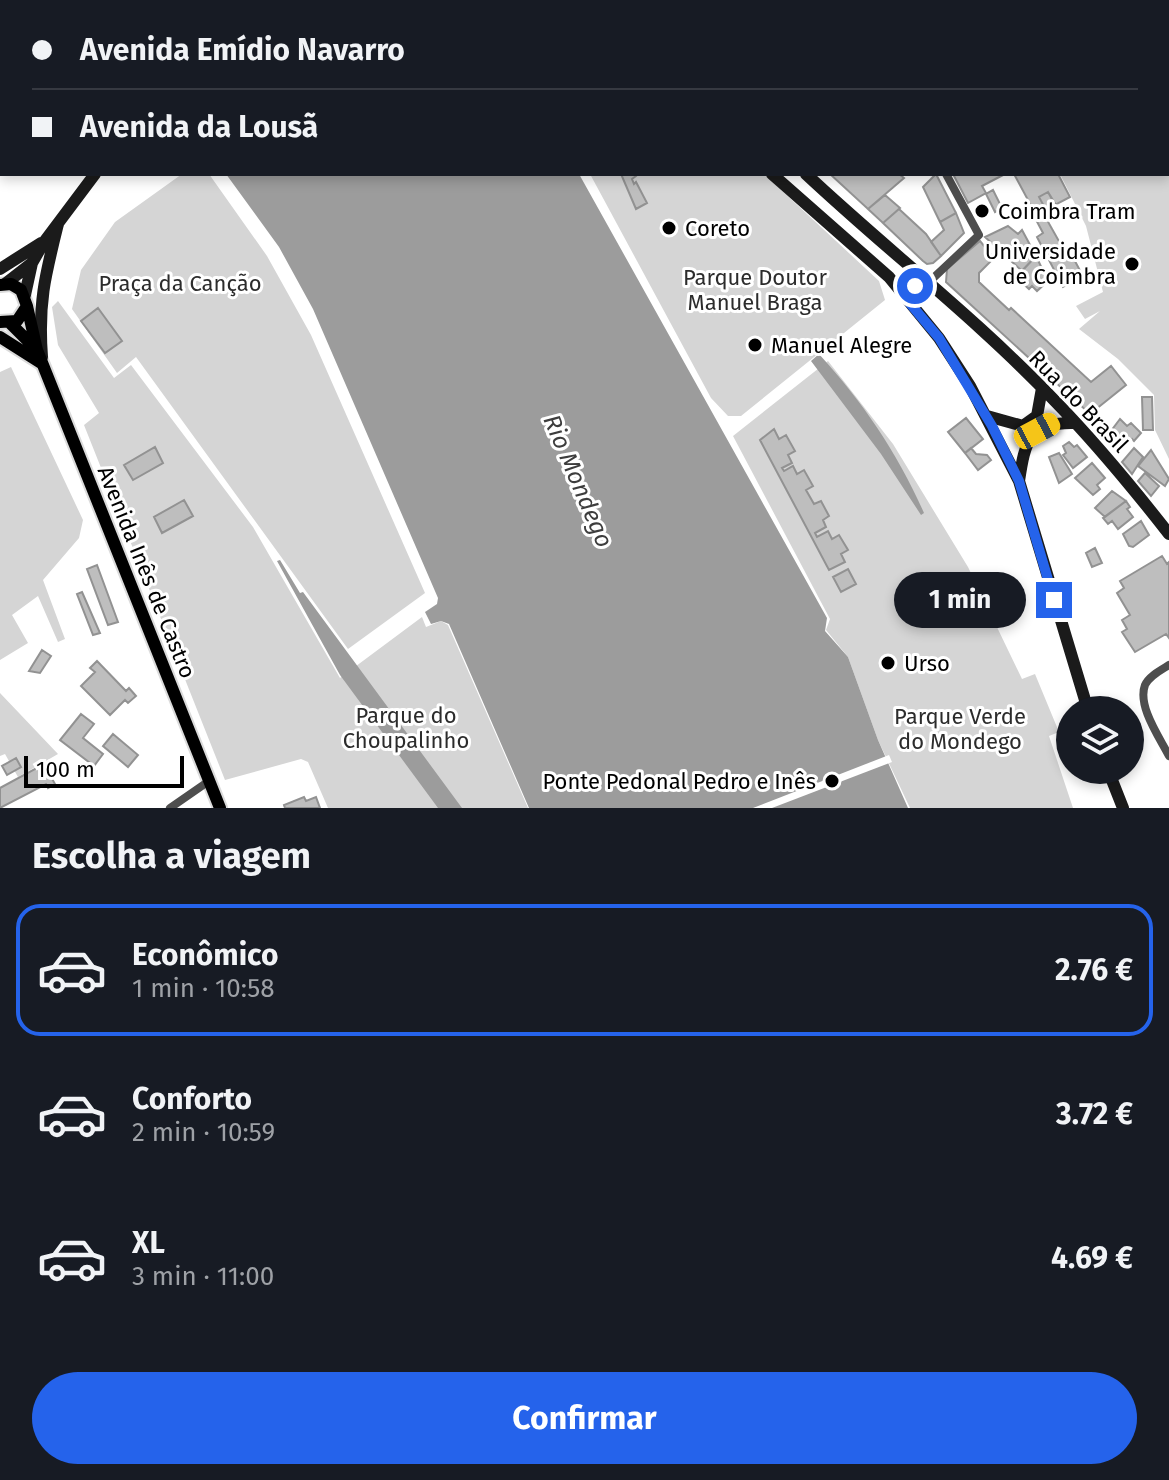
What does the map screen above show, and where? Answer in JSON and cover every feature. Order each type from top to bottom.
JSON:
[{"type":"main road","points":[[5,323],[22,317],[32,263],[94,176]]},
{"type":"main road","points":[[774,176],[889,277],[939,338],[987,416],[1019,481],[1084,696]]},
{"type":"main road","name":"Rua do Brasil","points":[[808,176],[929,282],[1042,388],[1125,478],[1169,534]]},
{"type":"main road","points":[[43,364],[39,318],[43,283],[58,224]]},
{"type":"main road","points":[[0,269],[44,242]]},
{"type":"main road","points":[[2,284],[32,263]]},
{"type":"main road","points":[[906,297],[920,282],[929,282]]},
{"type":"main road","points":[[2,284],[16,286],[26,300]]},
{"type":"main road","name":"Avenida Inês de Castro","points":[[26,300],[37,350],[220,808]]},
{"type":"main road","name":"Avenida Inês de Castro","points":[[5,323],[37,350]]},
{"type":"main road","points":[[0,337],[43,364]]},
{"type":"main road","points":[[987,416],[1023,426],[1037,416],[1042,388]]},
{"type":"main road","points":[[1019,481],[1030,436],[1053,423],[1074,423]]},
{"type":"main road","points":[[1114,784],[1123,808]]},
{"type":"street","points":[[929,282],[979,235],[947,176]]},
{"type":"street","points":[[1169,665],[1145,686],[1143,700],[1169,756]]},
{"type":"street","points":[[170,808],[209,781]]},
{"type":"green space","name":"Praça da Canção","points":[[179,176],[210,176],[267,256],[311,335],[425,593],[348,649],[136,357],[117,373],[72,309],[81,270],[115,222]]},
{"type":"green space","name":"Parque Doutor Manuel Braga","points":[[591,176],[766,176],[879,281],[885,300],[741,416],[728,416],[711,398]]},
{"type":"green space","name":"Universidade de Coimbra","points":[[1061,176],[1169,176],[1169,459],[1155,430],[1154,395],[1118,359],[1079,329],[1100,311],[1085,319],[1076,306],[1103,292],[1086,226]]},
{"type":"green space","name":"Parque do Choupalinho","points":[[58,301],[114,378],[131,365],[253,527],[340,678],[422,617],[426,627],[441,621],[448,625],[528,808],[328,808],[308,762],[301,759],[225,780],[84,425],[99,413],[58,345],[52,307]]},
{"type":"green space","name":"Parque Verde do Mondego","points":[[828,361],[893,444],[968,567],[1022,679],[1035,674],[1056,725],[1056,733],[1049,736],[1056,757],[1056,784],[1065,784],[1073,808],[910,808],[878,740],[848,657],[826,630],[830,619],[733,436]]},
{"type":"green space","points":[[11,367],[83,520],[79,538],[43,580],[65,639],[58,642],[38,596],[12,615],[28,643],[0,660],[0,372]]},
{"type":"green space","points":[[0,693],[58,754],[18,777],[5,754],[0,756]]},
{"type":"water","name":"Rio Mondego","points":[[227,176],[580,176],[827,618],[825,631],[848,657],[878,740],[908,808],[529,808],[449,624],[441,621],[431,624],[425,612],[437,604],[438,598],[313,309],[279,247]]},
{"type":"water","points":[[819,354],[865,410],[891,449],[924,513],[921,515],[881,454],[811,361]]},
{"type":"water","points":[[280,560],[300,593],[303,592],[462,808],[438,808],[340,675],[277,561]]},
{"type":"pier","name":"Ponte Pedonal Pedro e Inês","points":[[889,755],[892,762],[772,808],[753,808]]},
{"type":"building","points":[[622,176],[636,176],[632,179],[634,184],[636,182],[647,203],[636,209]]},
{"type":"building","points":[[832,176],[904,178],[868,209]]},
{"type":"building","points":[[937,176],[956,213],[940,222],[923,187]]},
{"type":"building","points":[[954,176],[1001,176],[982,186],[986,193],[968,203]]},
{"type":"building","points":[[1015,176],[1059,176],[1070,197],[1055,205],[1048,192],[1039,197],[1046,210],[1036,215]]},
{"type":"building","points":[[993,190],[1002,208],[995,212],[986,194]]},
{"type":"building","points":[[1048,192],[1061,213],[1047,220],[1083,276],[1063,287],[1037,237],[1043,233],[1034,216],[1046,210],[1039,197]]},
{"type":"building","points":[[885,195],[900,208],[883,223],[868,209]]},
{"type":"building","points":[[899,209],[926,234],[941,256],[933,263],[923,261],[883,223]]},
{"type":"building","points":[[956,213],[964,233],[941,256],[931,242],[944,230],[940,222]]},
{"type":"building","points":[[1008,226],[1018,234],[1022,230],[1036,256],[1022,271],[985,237]]},
{"type":"building","points":[[980,241],[994,258],[979,273],[979,282],[1091,382],[1111,366],[1126,385],[1090,414],[946,282],[947,269]]},
{"type":"building","points":[[1036,256],[1048,281],[1037,291],[1032,286],[1029,289],[1016,277]]},
{"type":"building","points":[[98,308],[122,341],[105,353],[81,321]]},
{"type":"building","points":[[1142,397],[1152,397],[1153,430],[1143,430]]},
{"type":"building","points":[[966,418],[983,439],[965,453],[948,432]]},
{"type":"building","points":[[1120,419],[1127,426],[1131,423],[1141,433],[1118,452],[1105,439]]},
{"type":"building","points":[[774,429],[779,439],[786,435],[795,451],[788,455],[792,463],[782,468],[784,471],[793,466],[797,474],[804,470],[813,486],[806,490],[814,504],[821,501],[829,516],[823,520],[826,527],[815,533],[817,537],[828,531],[832,539],[839,535],[848,550],[841,554],[845,562],[829,570],[760,440]]},
{"type":"building","points":[[1069,442],[1074,447],[1077,445],[1087,457],[1073,468],[1063,455],[1066,453],[1063,446]]},
{"type":"building","points":[[155,447],[163,463],[133,480],[124,465]]},
{"type":"building","points":[[971,448],[976,454],[987,455],[991,460],[978,470],[965,453]]},
{"type":"building","points":[[1134,448],[1143,457],[1132,474],[1122,462]]},
{"type":"building","points":[[1151,450],[1169,479],[1165,486],[1138,466]]},
{"type":"building","points":[[1059,453],[1072,474],[1059,483],[1049,457]]},
{"type":"building","points":[[1092,463],[1105,478],[1097,485],[1100,489],[1093,495],[1075,478]]},
{"type":"building","points":[[1145,473],[1159,486],[1151,496],[1138,481]]},
{"type":"building","points":[[1112,491],[1126,501],[1105,517],[1095,508]]},
{"type":"building","points":[[184,500],[193,516],[162,533],[154,517]]},
{"type":"building","points":[[1126,501],[1133,517],[1118,529],[1112,521],[1108,524],[1103,518]]},
{"type":"building","points":[[1141,521],[1149,535],[1133,547],[1129,546],[1123,534]]},
{"type":"building","points":[[1095,548],[1102,563],[1092,567],[1086,553]]},
{"type":"building","points":[[1162,556],[1167,564],[1169,562],[1169,638],[1166,634],[1135,652],[1122,632],[1127,629],[1122,620],[1130,615],[1117,593],[1124,588],[1120,581]]},
{"type":"building","points":[[97,565],[118,622],[108,625],[87,569]]},
{"type":"building","points":[[848,569],[856,584],[841,592],[833,577]]},
{"type":"building","points":[[82,592],[100,633],[93,635],[77,594]]},
{"type":"building","points":[[42,650],[51,656],[40,673],[29,671]]},
{"type":"building","points":[[97,661],[126,691],[129,688],[136,696],[128,703],[125,700],[110,715],[81,686],[95,672],[90,668]]},
{"type":"building","points":[[81,714],[94,724],[83,738],[103,754],[94,766],[60,740]]},
{"type":"building","points":[[113,734],[138,755],[128,767],[103,746]]},
{"type":"building","points":[[16,758],[21,767],[7,775],[2,766]]},
{"type":"building","points":[[44,764],[55,784],[48,788],[46,784],[0,808],[0,788]]},
{"type":"building","points":[[304,797],[306,801],[316,797],[320,808],[285,808],[284,805]]},
{"type":"place","name":"Coimbra Tram","points":[[982,211]]},
{"type":"place","name":"Coreto","points":[[669,228]]},
{"type":"place","name":"Universidade de Coimbra","points":[[1132,264]]},
{"type":"place","name":"Manuel Alegre","points":[[755,345]]},
{"type":"place","name":"Urso","points":[[888,663]]},
{"type":"place","name":"Ponte Pedonal Pedro e Inês","points":[[832,781]]},
{"type":"route","points":[[915,286],[906,297],[908,301],[939,338],[970,386],[1019,481],[1054,600]]}]
